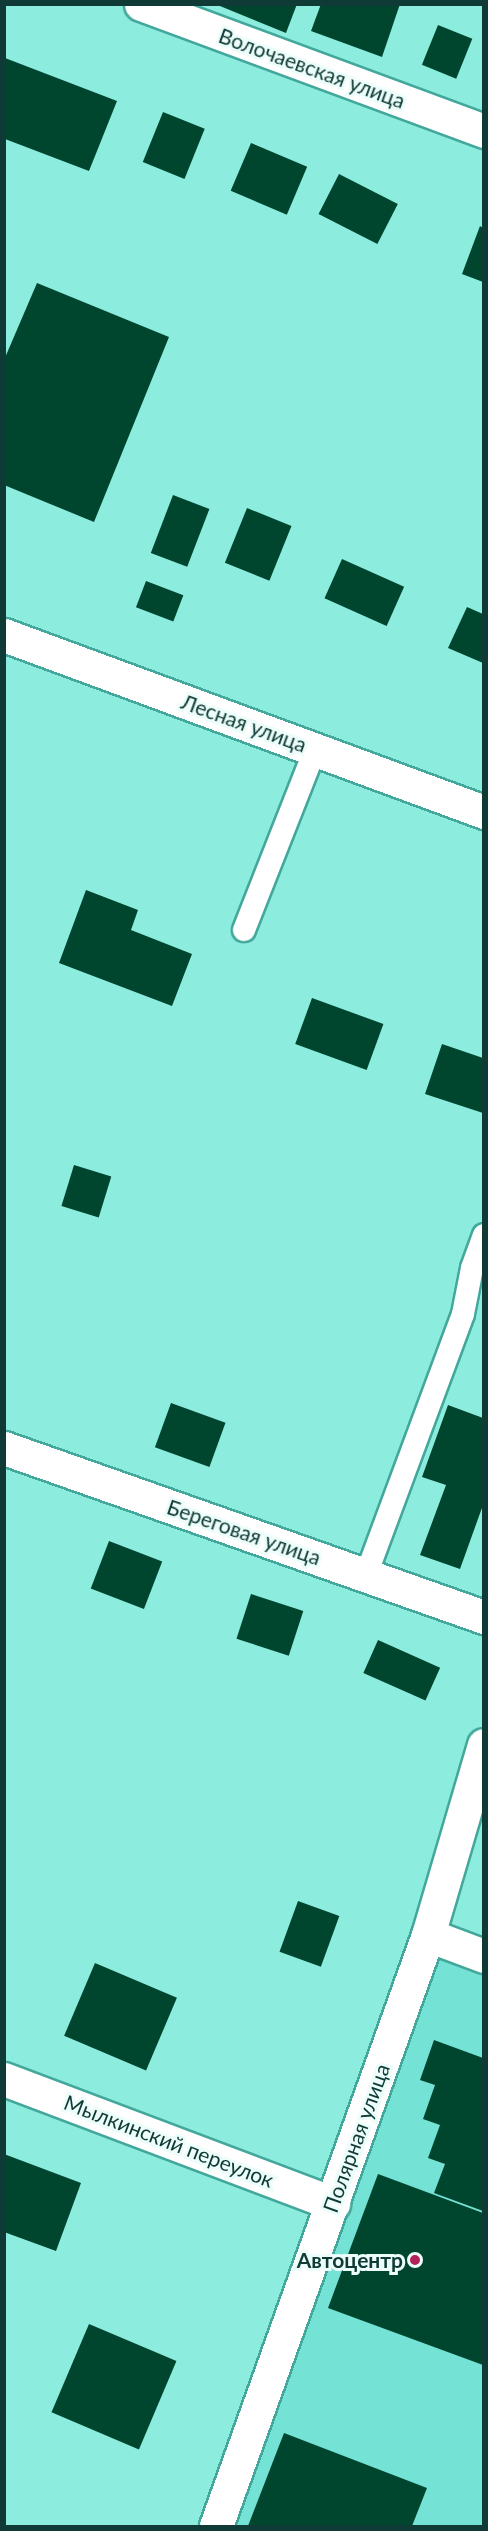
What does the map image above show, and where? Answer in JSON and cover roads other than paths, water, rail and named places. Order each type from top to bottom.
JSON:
[{"type":"street","name":"Волочаевская улица","points":[[141,4],[483,132]]},
{"type":"street","name":"Лесная улица","points":[[4,635],[483,812]]},
{"type":"street","name":"Береговая улица","points":[[4,1448],[483,1617]]},
{"type":"street","name":"Полярная улица","points":[[216,2526],[428,1935],[483,1745]]},
{"type":"street","points":[[428,1935],[483,1956]]},
{"type":"street","name":"Мылкинский переулок","points":[[4,2079],[333,2203]]},
{"type":"lane","points":[[244,930],[315,750]]},
{"type":"lane","points":[[366,1575],[463,1314],[472,1268],[483,1235]]},
{"type":"place","name":"Автоцентр","points":[[415,2260]]}]
